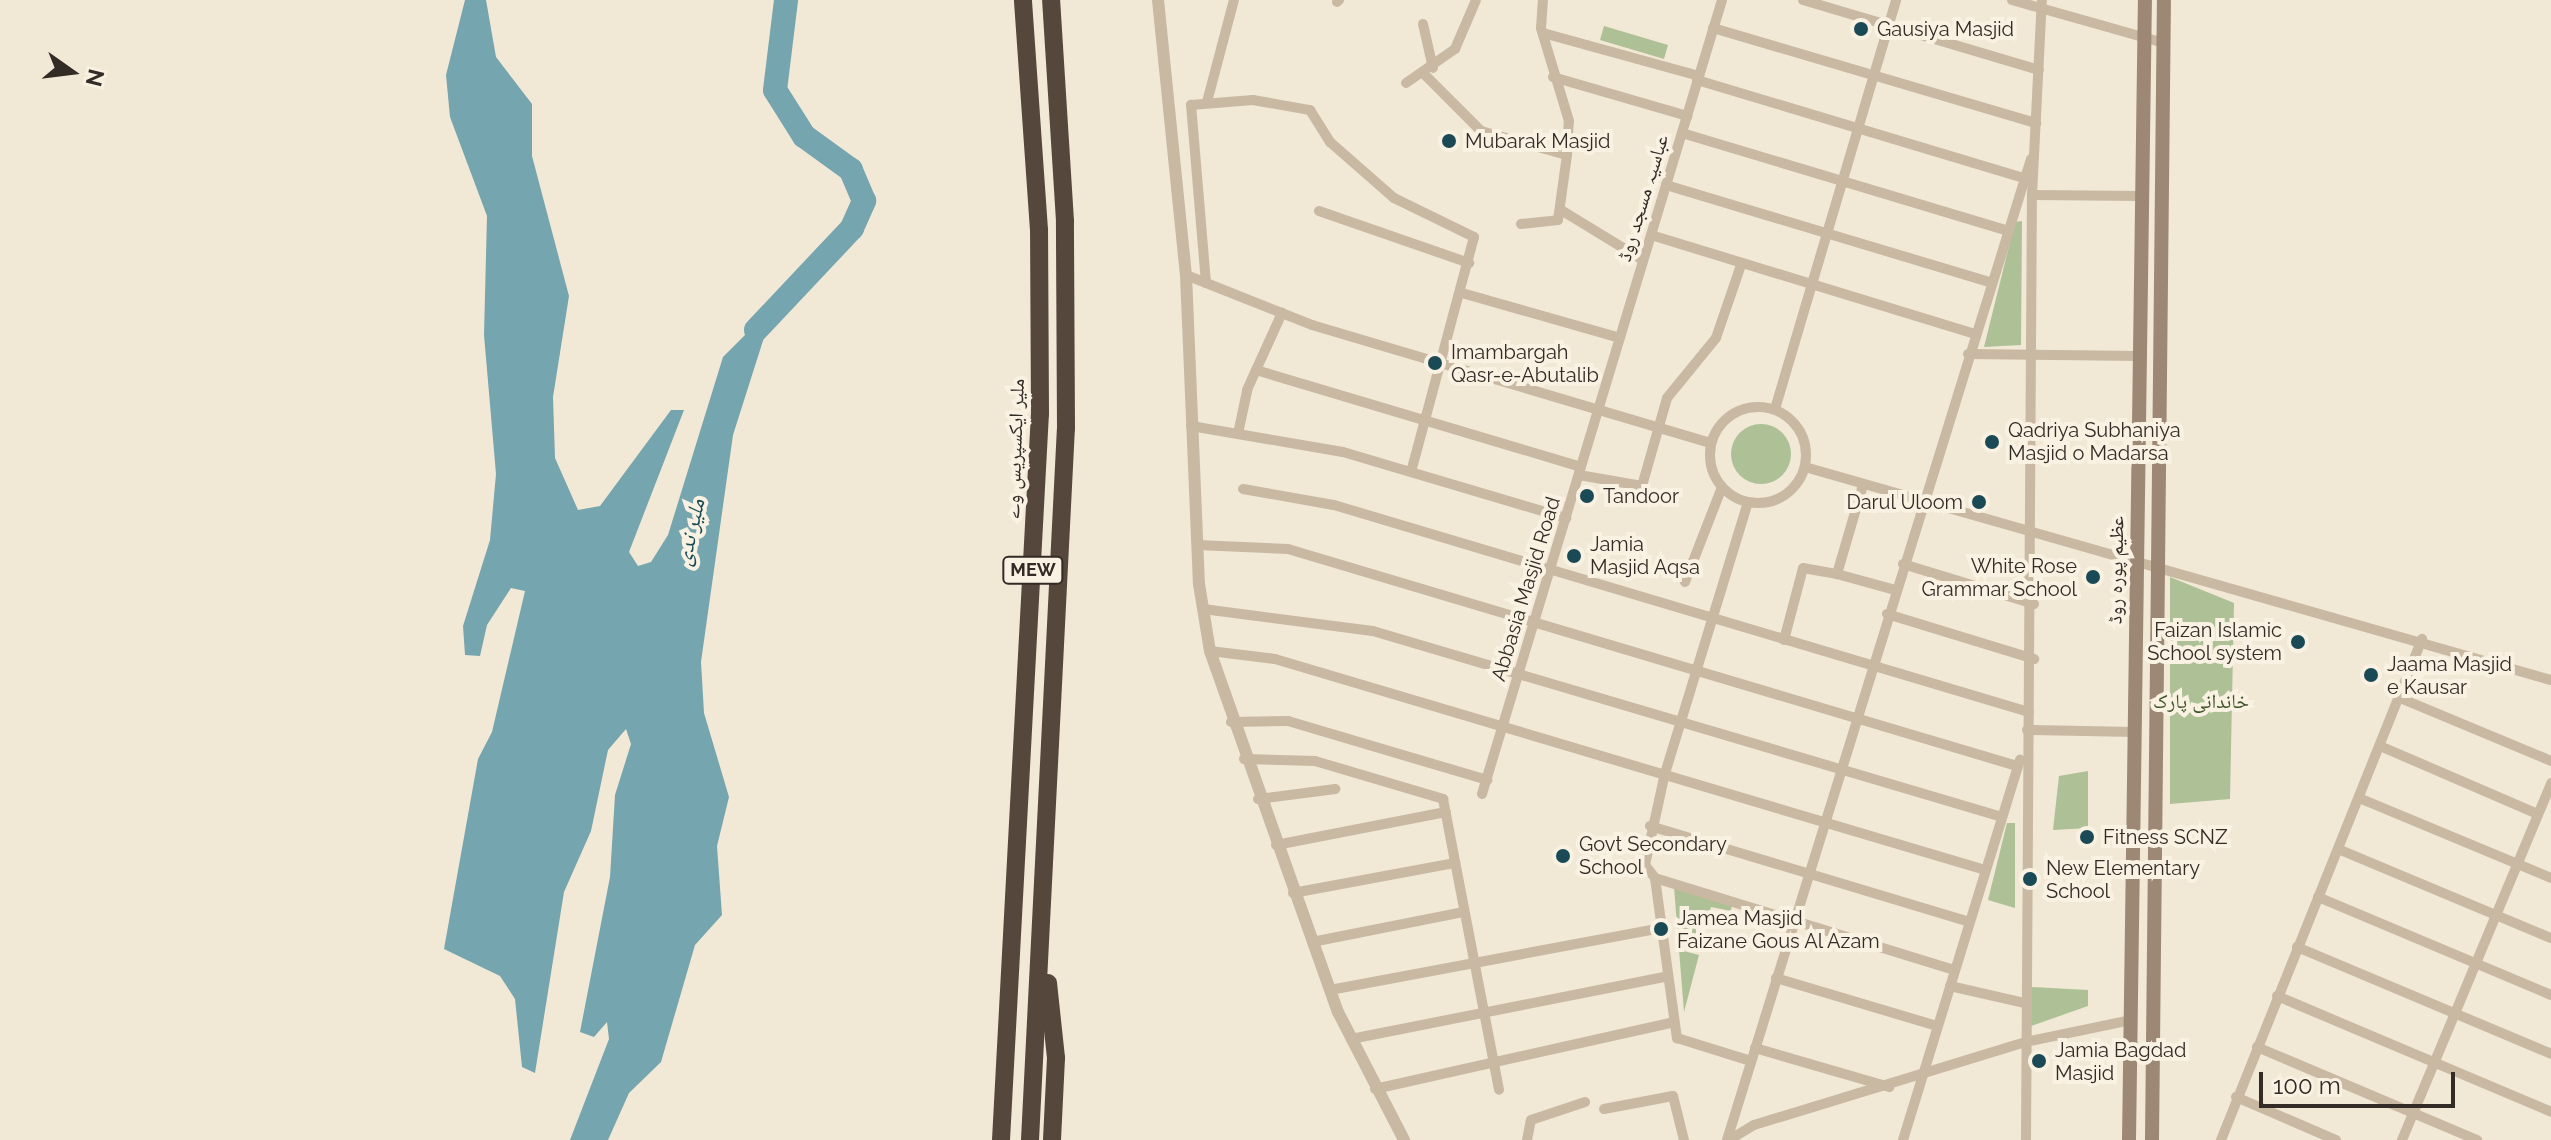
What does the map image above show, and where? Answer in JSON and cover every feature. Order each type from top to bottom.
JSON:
[{"type":"highway","name":"ملیر ایکسپریس وے","points":[[1001,1139],[1040,414],[1039,230],[1023,0]]},
{"type":"highway","name":"MEW","points":[[1030,1140],[1066,428],[1065,221],[1051,0]]},
{"type":"highway","points":[[1040,921],[1056,1058],[1052,1140]]},
{"type":"main road","name":"عظیم پورہ روڈ","points":[[2129,1140],[2145,0]]},
{"type":"main road","points":[[2152,1140],[2161,564],[2164,0]]},
{"type":"street","points":[[1158,0],[1186,275],[1197,545],[1210,651],[1258,799],[1330,990],[1375,1089],[1404,1140]]},
{"type":"street","points":[[1207,102],[1234,0]]},
{"type":"street","points":[[1406,83],[1429,71],[1464,36],[1476,0]]},
{"type":"street","points":[[1521,224],[1555,222],[1561,210],[1567,155],[1569,121],[1553,77],[1543,33],[1543,0]]},
{"type":"street","name":"عباسیہ مسجد روڈ","points":[[1599,408],[1722,0]]},
{"type":"street","points":[[1803,0],[2039,70]]},
{"type":"street","points":[[1775,409],[1896,0]]},
{"type":"street","points":[[2012,0],[2042,4],[2164,43]]},
{"type":"street","points":[[2026,1140],[2026,748],[2034,659],[2036,536],[2031,358],[2032,195],[2042,4]]},
{"type":"street","points":[[1423,24],[1429,71],[1481,131],[1567,155]]},
{"type":"street","points":[[1713,28],[2036,123]]},
{"type":"street","points":[[1543,33],[2024,178]]},
{"type":"street","points":[[1553,77],[1687,116]]},
{"type":"street","points":[[1206,283],[1188,112],[1207,102],[1253,100],[1318,114],[1330,142],[1394,198],[1474,237],[1445,359],[1411,472]]},
{"type":"street","points":[[1682,133],[2006,230]]},
{"type":"street","points":[[1728,1140],[1871,665],[2034,149]]},
{"type":"street","points":[[1666,185],[1990,282]]},
{"type":"street","points":[[2032,195],[2142,196]]},
{"type":"street","points":[[1561,210],[1643,260]]},
{"type":"street","points":[[1319,211],[1469,263]]},
{"type":"street","points":[[1651,235],[1811,287],[1974,334]]},
{"type":"street","points":[[1256,370],[1580,471],[1642,486],[1657,426],[1673,386],[1716,338],[1741,265]]},
{"type":"street","points":[[1186,275],[1282,313],[1445,359],[1711,443]]},
{"type":"street","points":[[1462,293],[1620,338]]},
{"type":"street","points":[[1239,429],[1256,370],[1282,313]]},
{"type":"street","points":[[1968,354],[2031,358],[2140,356]]},
{"type":"street","name":"Abbasia Masjid Road","points":[[1482,794],[1599,408]]},
{"type":"street","points":[[1685,582],[1722,487],[1711,443],[1729,416],[1775,409],[1797,426],[1805,467],[1790,492],[1748,502],[1722,487]]},
{"type":"street","points":[[1191,426],[1239,429],[1411,472],[1566,518]]},
{"type":"street","points":[[1805,467],[2036,536],[2161,564],[2422,639],[2551,680]]},
{"type":"street","points":[[1837,574],[1863,485]]},
{"type":"street","points":[[1243,489],[1334,505],[2029,712]]},
{"type":"street","points":[[1748,502],[1665,773],[1643,856],[1655,878],[1674,1022],[1682,1043],[1751,1061]]},
{"type":"street","points":[[1197,545],[1288,549],[2017,766]]},
{"type":"street","points":[[1903,564],[2034,604]]},
{"type":"street","points":[[1784,640],[1803,568],[1895,590]]},
{"type":"street","points":[[1203,609],[1270,612],[1362,635],[1373,631],[2002,817]]},
{"type":"street","points":[[1887,614],[2034,659]]},
{"type":"street","points":[[2221,1140],[2422,639]]},
{"type":"street","points":[[1210,651],[1275,659],[1985,870]]},
{"type":"street","points":[[2400,698],[2551,761]]},
{"type":"street","points":[[1231,722],[1288,721],[1487,780]]},
{"type":"street","points":[[2027,730],[2134,732]]},
{"type":"street","points":[[2380,746],[2543,811]]},
{"type":"street","points":[[1903,1140],[2017,766],[2026,748]]},
{"type":"street","points":[[1244,759],[1293,758],[1364,772],[1437,792],[1446,812],[1499,1090]]},
{"type":"street","points":[[2402,1140],[2515,864],[2543,811],[2551,783]]},
{"type":"street","points":[[1258,799],[1335,789]]},
{"type":"street","points":[[2359,798],[2551,878]]},
{"type":"street","points":[[1276,845],[1446,812]]},
{"type":"street","points":[[1650,826],[1969,922]]},
{"type":"street","points":[[2338,849],[2551,938]]},
{"type":"street","points":[[1293,893],[1455,863]]},
{"type":"street","points":[[1655,878],[1954,970]]},
{"type":"street","points":[[2318,897],[2551,995]]},
{"type":"street","points":[[1312,942],[1464,912]]},
{"type":"street","points":[[1330,990],[1662,928]]},
{"type":"street","points":[[2297,947],[2551,1054]]},
{"type":"street","points":[[1351,1039],[1668,976]]},
{"type":"street","points":[[1776,978],[1937,1026]]},
{"type":"street","points":[[1950,986],[2025,1003]]},
{"type":"street","points":[[2277,996],[2551,1112]]},
{"type":"street","points":[[1728,1140],[1754,1125],[1921,1078],[2025,1042],[2131,1020]]},
{"type":"street","points":[[1375,1089],[1674,1022]]},
{"type":"street","points":[[2257,1047],[2477,1140]]},
{"type":"street","points":[[1755,1048],[1891,1087]]},
{"type":"street","points":[[1604,1109],[1673,1096],[1684,1140]]},
{"type":"street","points":[[2236,1097],[2336,1140]]},
{"type":"street","points":[[1527,1140],[1531,1120],[1585,1102]]},
{"type":"green space","points":[[1604,26],[1668,45],[1664,59],[1600,40]]},
{"type":"green space","points":[[2022,221],[2021,345],[1984,347],[2015,222]]},
{"type":"green space","points":[[1761,424],[1773,426],[1782,433],[1789,442],[1789,466],[1782,475],[1773,482],[1761,484],[1749,482],[1740,475],[1733,466],[1731,454],[1733,442],[1740,433],[1749,426]]},
{"type":"green space","name":"خاندانی پارک","points":[[2170,577],[2234,603],[2230,799],[2170,804]]},
{"type":"green space","points":[[2088,771],[2088,828],[2053,830],[2059,776]]},
{"type":"green space","points":[[2007,823],[2015,823],[2015,908],[1988,900]]},
{"type":"green space","points":[[1674,887],[1732,904],[1731,911],[1711,907],[1703,936],[1685,931],[1680,950],[1699,955],[1684,1012]]},
{"type":"green space","points":[[2030,987],[2088,990],[2088,1006],[2031,1026]]},
{"type":"water","points":[[465,0],[486,0],[496,57],[532,104],[532,156],[569,296],[553,397],[555,458],[578,510],[600,506],[671,410],[684,410],[629,552],[638,566],[651,562],[668,535],[723,357],[774,306],[733,435],[701,662],[704,713],[729,797],[717,846],[722,915],[695,945],[661,1062],[629,1093],[608,1140],[570,1140],[609,1039],[607,1022],[594,1037],[580,1032],[610,877],[615,795],[631,744],[626,729],[608,750],[591,831],[564,892],[535,1073],[522,1067],[515,999],[500,976],[444,949],[478,759],[492,732],[525,591],[511,588],[487,625],[480,656],[465,655],[463,626],[490,540],[496,474],[484,335],[487,216],[450,117],[446,75]]},
{"type":"waterway","name":"ملیر ندی","points":[[756,330],[852,228],[864,201],[851,170],[804,136],[775,90],[786,0]]},
{"type":"place","name":"Gausiya Masjid","points":[[1861,29]]},
{"type":"place","name":"Mubarak Masjid","points":[[1449,141]]},
{"type":"place","name":"Imambargah Qasr-e-Abutalib","points":[[1435,363]]},
{"type":"place","name":"Qadriya Subhaniya Masjid o Madarsa","points":[[1992,442]]},
{"type":"place","name":"Tandoor","points":[[1587,496]]},
{"type":"place","name":"Darul Uloom","points":[[1979,502]]},
{"type":"place","name":"Jamia Masjid Aqsa","points":[[1574,556]]},
{"type":"place","name":"White Rose Grammar School","points":[[2093,577]]},
{"type":"place","name":"Faizan Islamic School system","points":[[2298,642]]},
{"type":"place","name":"Jaama Masjid e Kausar","points":[[2371,675]]},
{"type":"place","name":"Fitness SCNZ","points":[[2087,837]]},
{"type":"place","name":"Govt Secondary School","points":[[1563,856]]},
{"type":"place","name":"New Elementary School","points":[[2030,879]]},
{"type":"place","name":"Jamea Masjid Faizane Gous Al Azam","points":[[1661,929]]},
{"type":"place","name":"Jamia Bagdad Masjid","points":[[2039,1061]]}]
